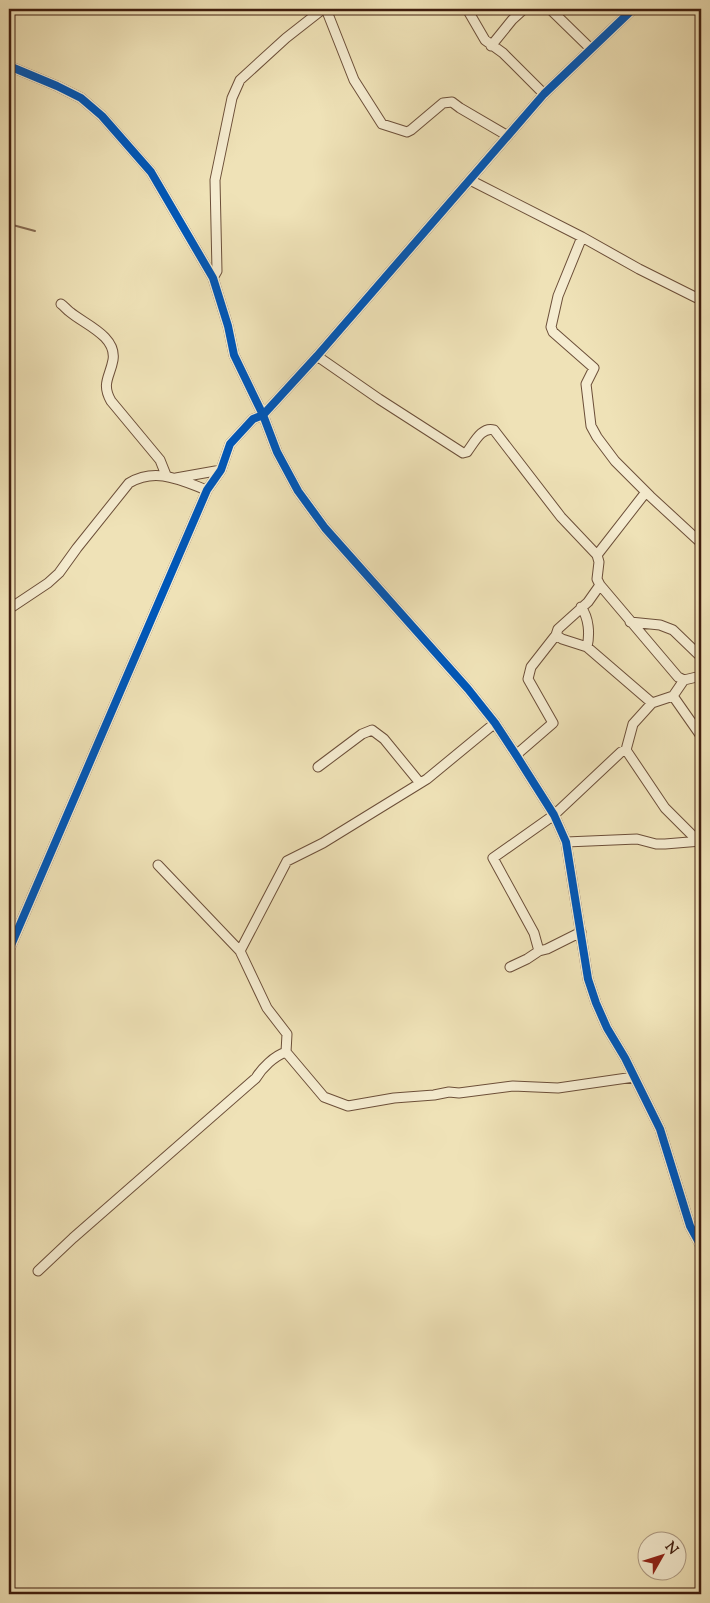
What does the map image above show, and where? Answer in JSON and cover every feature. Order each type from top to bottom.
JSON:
[{"type":"street","points":[[213,278],[217,271],[215,180],[232,98],[240,80],[286,38],[324,9],[354,80],[382,124],[407,132],[442,103],[452,102],[508,136]]},
{"type":"street","points":[[467,9],[485,40],[506,56],[544,94]]},
{"type":"street","points":[[491,46],[512,20],[524,9]]},
{"type":"street","points":[[550,9],[592,49]]},
{"type":"street","points":[[9,950],[207,490],[221,470],[230,444],[253,419],[263,415],[317,356],[544,94],[633,9]]},
{"type":"street","points":[[9,66],[81,98],[102,116],[152,172],[213,278],[228,326],[234,355],[263,415],[277,452],[298,491],[325,528],[462,682],[495,723],[554,815],[566,842],[588,979],[596,1003],[660,1130],[690,1226],[701,1246]]},
{"type":"street","points":[[470,180],[701,300]]},
{"type":"street","points":[[582,237],[558,296],[551,327],[553,332],[594,368],[586,384],[591,426],[597,437],[615,461],[701,543]]},
{"type":"street","points":[[61,304],[106,339],[113,350],[113,359],[106,384],[107,394],[160,460],[166,475]]},
{"type":"street","points":[[317,356],[379,400],[463,453],[467,452],[484,430],[489,428],[494,430],[561,517],[597,555],[600,586],[630,622],[678,677],[684,680],[701,676]]},
{"type":"street","points":[[176,478],[221,470]]},
{"type":"street","points":[[9,608],[48,584],[59,573],[129,483],[140,477],[166,475],[207,490]]},
{"type":"street","points":[[597,555],[646,492]]},
{"type":"street","points":[[516,755],[553,723],[528,679],[531,666],[556,635],[558,629],[588,602],[600,586]]},
{"type":"street","points":[[581,607],[587,615],[587,647]]},
{"type":"street","points":[[630,622],[660,625],[673,630],[701,657]]},
{"type":"street","points":[[556,635],[562,639],[587,647],[652,703]]},
{"type":"street","points":[[539,951],[534,933],[493,858],[554,815],[621,752],[626,750],[634,724],[652,703],[673,696],[684,680]]},
{"type":"street","points":[[673,696],[701,736]]},
{"type":"street","points":[[240,952],[287,861],[323,843],[427,779],[495,723]]},
{"type":"street","points":[[318,768],[362,734],[372,730],[384,739],[420,783]]},
{"type":"street","points":[[626,750],[665,808],[700,841]]},
{"type":"street","points":[[566,842],[637,839],[656,844],[665,844],[700,841]]},
{"type":"street","points":[[158,865],[240,952],[267,1008],[287,1034],[286,1052],[324,1097],[348,1106],[394,1098],[449,1092],[459,1093],[512,1086],[558,1088],[634,1077]]},
{"type":"street","points":[[510,967],[539,951],[581,932]]},
{"type":"street","points":[[38,1271],[73,1238],[256,1078],[260,1071],[280,1054],[286,1052]]},
{"type":"waterway","points":[[9,224],[35,231]]},
{"type":"cycle path","points":[[9,950],[207,490],[221,470],[230,444],[253,419],[263,415],[317,356],[544,94],[633,9]]},
{"type":"cycle path","points":[[9,66],[81,98],[102,116],[151,172],[213,278],[228,326],[234,355],[263,415],[277,452],[298,491],[325,528],[468,689],[495,723],[554,815],[566,842],[588,979],[596,1003],[607,1028],[625,1058],[660,1129],[690,1226],[701,1246]]}]
